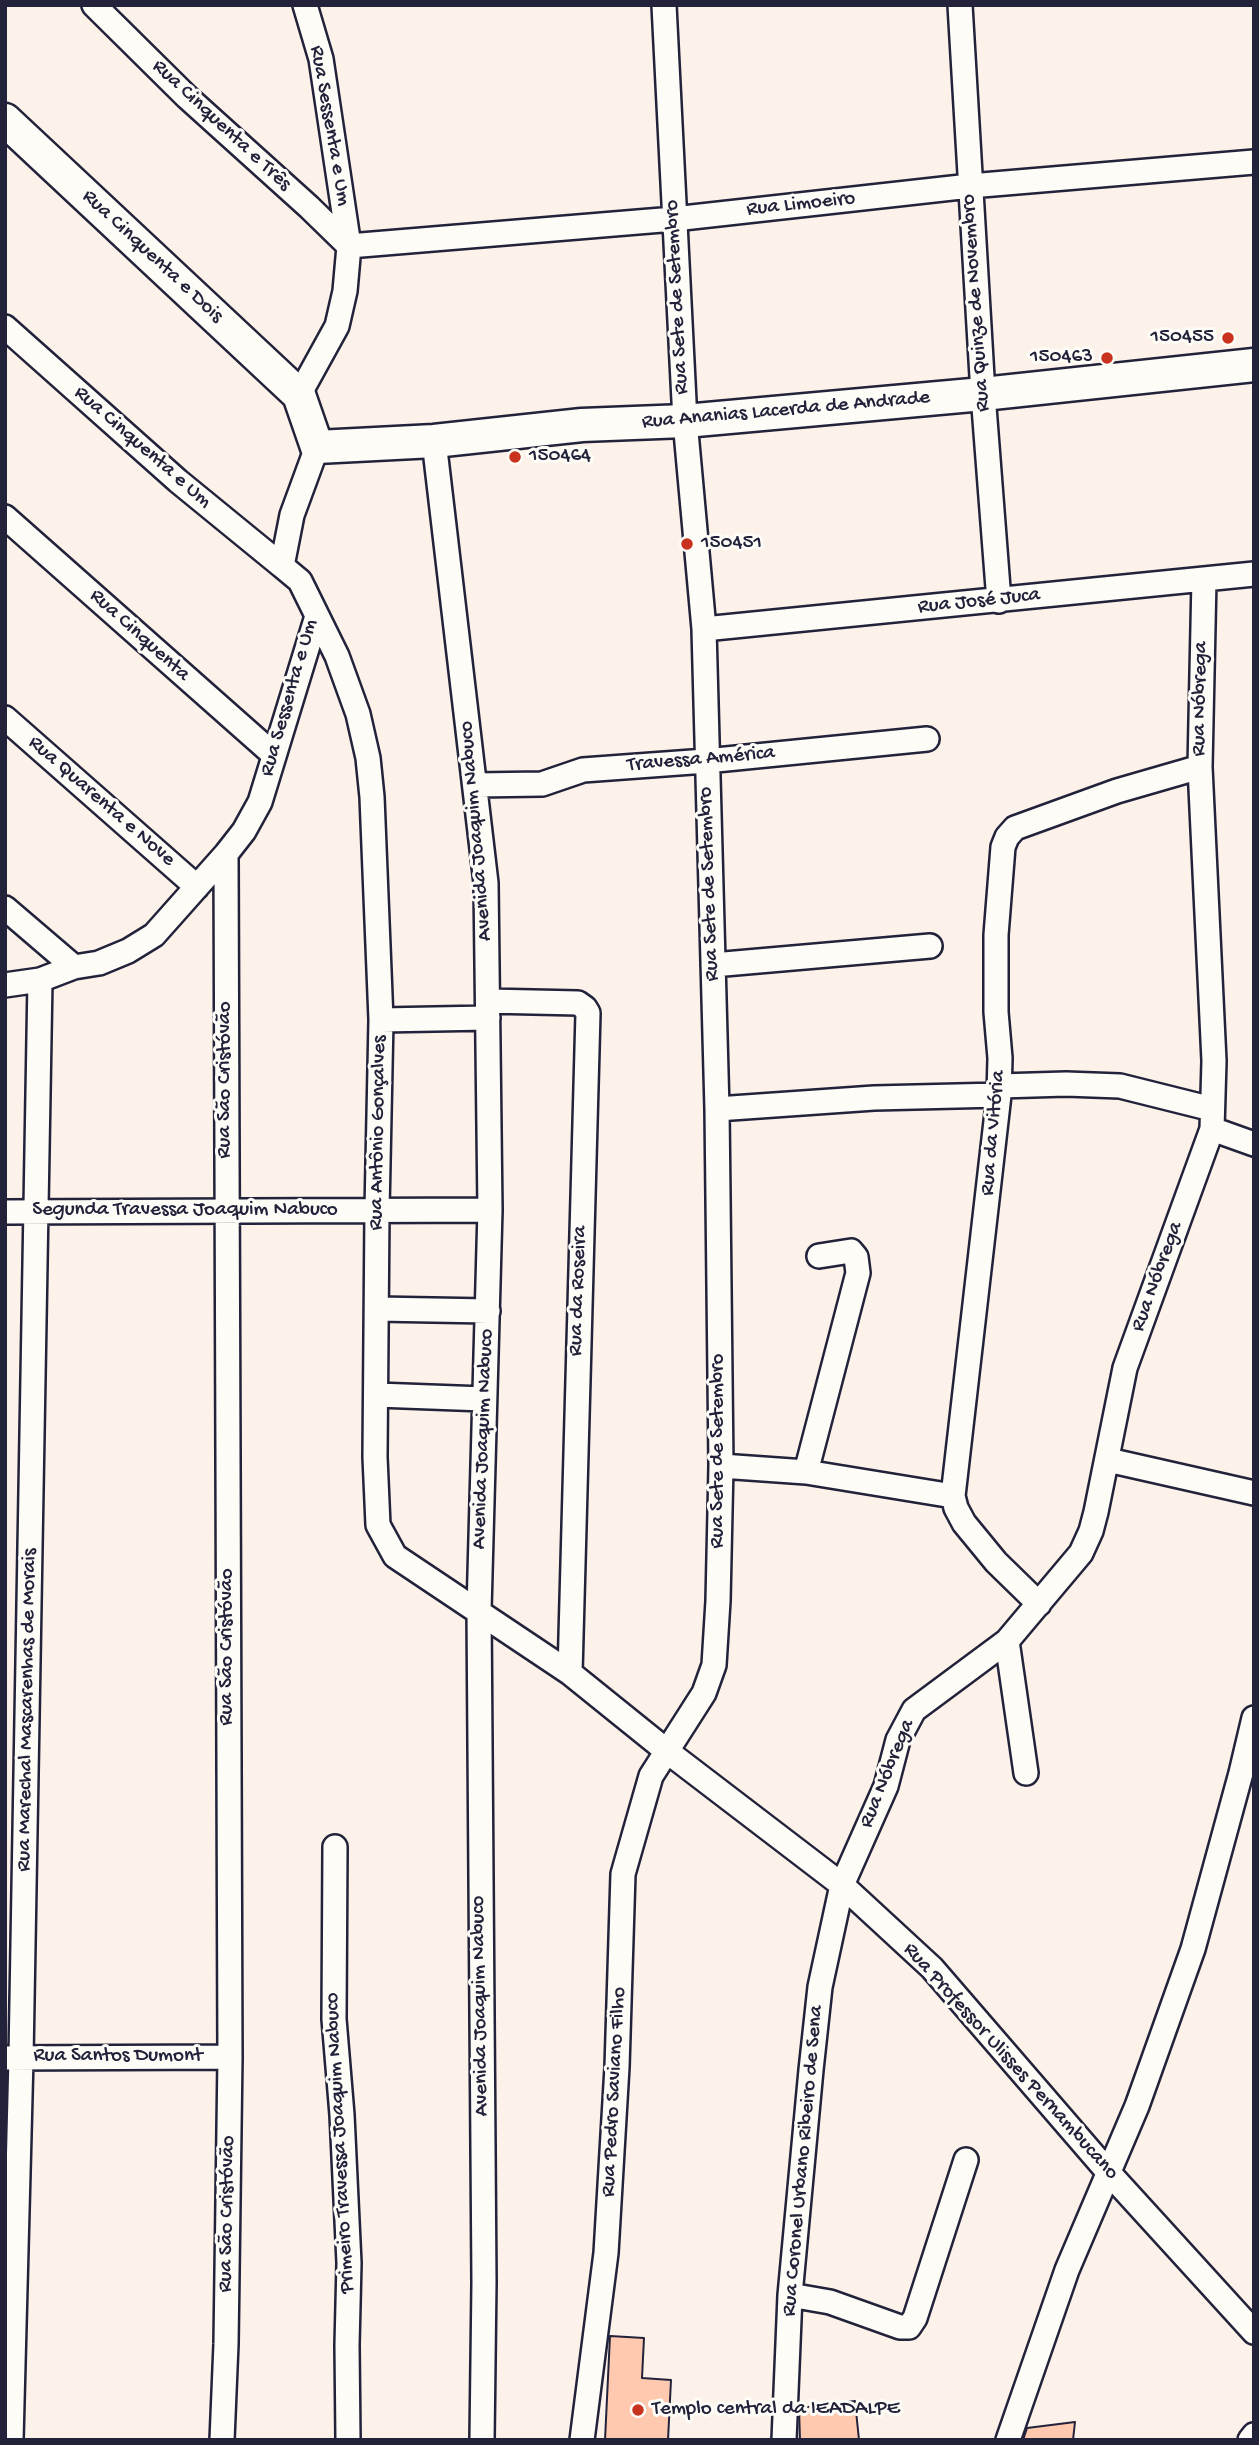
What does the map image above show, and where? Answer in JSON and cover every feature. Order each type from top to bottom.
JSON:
[{"type":"street","name":"Rua Cinquenta e Três","points":[[94,5],[187,97],[349,246]]},
{"type":"street","name":"Rua Sessenta e Um","points":[[299,395],[337,326],[345,291],[349,246],[321,59],[305,5]]},
{"type":"street","name":"Rua Sete de Setembro","points":[[664,5],[685,421],[704,629],[717,1109],[722,1466],[715,1665],[704,1693],[668,1752]]},
{"type":"street","name":"Rua Quinze de Novembro","points":[[960,5],[983,394],[999,601]]},
{"type":"street","name":"Rua Cinquenta e Dois","points":[[5,120],[299,395]]},
{"type":"street","name":"Rua Limoeiro","points":[[349,246],[674,219],[970,186],[1254,162]]},
{"type":"street","name":"Rua Cinquenta e Um","points":[[5,327],[178,481],[282,566]]},
{"type":"street","name":"Rua Ananias Lacerda de Andrade","points":[[317,447],[434,441],[582,425],[685,421],[983,394],[1254,365]]},
{"type":"street","points":[[282,566],[292,515],[317,447],[299,395]]},
{"type":"street","name":"Avenida Joaquim Nabuco","points":[[434,441],[486,883],[490,1210],[479,1610],[484,2268],[482,2440]]},
{"type":"street","name":"Rua Cinquenta","points":[[5,517],[274,755]]},
{"type":"street","name":"Rua Sessenta e Um","points":[[5,985],[40,979],[74,967],[99,962],[128,951],[154,935],[244,831],[260,802],[317,616],[300,581],[282,566]]},
{"type":"street","name":"Rua José Juca","points":[[704,629],[1254,574]]},
{"type":"street","name":"Rua Nóbrega","points":[[842,1885],[886,1786],[898,1741],[914,1710],[1007,1641],[1081,1553],[1091,1531],[1108,1460],[1125,1368],[1212,1119],[1214,1061],[1200,767],[1204,579]]},
{"type":"street","name":"Rua Antônio Gonçalves","points":[[317,616],[337,656],[358,714],[368,758],[372,797],[381,1020],[376,1210],[375,1457],[378,1525],[395,1556],[430,1581],[479,1610]]},
{"type":"street","name":"Rua Quarenta e Nove","points":[[5,718],[197,887]]},
{"type":"street","name":"Travessa América","points":[[476,785],[542,784],[583,770],[927,739]]},
{"type":"street","name":"Rua da Vitória","points":[[953,1496],[1000,1090],[996,935],[1003,847],[1015,828],[1067,808],[1200,767]]},
{"type":"street","name":"Rua São Cristóvão","points":[[222,2440],[230,2057],[226,854]]},
{"type":"street","points":[[5,908],[74,967]]},
{"type":"street","points":[[713,965],[930,946]]},
{"type":"street","name":"Rua Marechal Mascarenhas de Morais","points":[[11,2440],[13,2058],[38,1211],[40,979]]},
{"type":"street","name":"Rua da Roseira","points":[[381,1020],[578,1003],[588,1013],[570,1672]]},
{"type":"street","points":[[717,1109],[1066,1084],[1120,1086],[1146,1091],[1212,1119],[1254,1144]]},
{"type":"street","name":"Segunda Travessa Joaquim Nabuco","points":[[5,1212],[490,1210]]},
{"type":"street","points":[[807,1472],[858,1273],[856,1257],[851,1251],[819,1256]]},
{"type":"street","points":[[377,1309],[488,1311]]},
{"type":"street","points":[[377,1395],[484,1399]]},
{"type":"street","points":[[1108,1460],[1254,1493]]},
{"type":"street","points":[[722,1466],[807,1472],[953,1496],[964,1523],[996,1562],[1039,1604]]},
{"type":"street","name":"Rua Professor Ulisses Pernambucano","points":[[479,1610],[570,1672],[668,1752],[842,1885],[932,1968],[1109,2173],[1254,2332]]},
{"type":"street","points":[[1007,1641],[1026,1773]]},
{"type":"street","points":[[1008,2440],[1066,2270],[1137,2106],[1193,1949],[1254,1718]]},
{"type":"street","name":"Rua Pedro Saviano Filho","points":[[582,2440],[606,2253],[617,2067],[623,1874],[651,1776],[668,1752]]},
{"type":"street","name":"Primeiro Travessa Joaquim Nabuco","points":[[335,1847],[334,2019],[349,2263],[348,2440]]},
{"type":"street","name":"Rua Coronel Urbano Ribeiro de Sena","points":[[784,2440],[790,2295],[820,1987],[842,1885]]},
{"type":"street","name":"Rua Santos Dumont","points":[[13,2058],[230,2057]]},
{"type":"street","points":[[790,2295],[830,2302],[900,2327],[909,2327],[915,2318],[966,2160]]},
{"type":"street","points":[[1250,2440],[1254,2435]]},
{"type":"building","name":"Templo central da IEADALPE","points":[[610,2336],[644,2338],[642,2378],[671,2380],[668,2440],[605,2440]]},
{"type":"building","points":[[855,2401],[859,2440],[800,2440],[799,2408]]},
{"type":"building","points":[[1075,2422],[1073,2440],[1023,2440],[1027,2428]]},
{"type":"place","name":"150455","points":[[1228,338]]},
{"type":"place","name":"150463","points":[[1107,358]]},
{"type":"place","name":"150464","points":[[515,457]]},
{"type":"place","name":"150451","points":[[687,544]]},
{"type":"place","name":"Templo central da IEADALPE","points":[[638,2410]]}]
